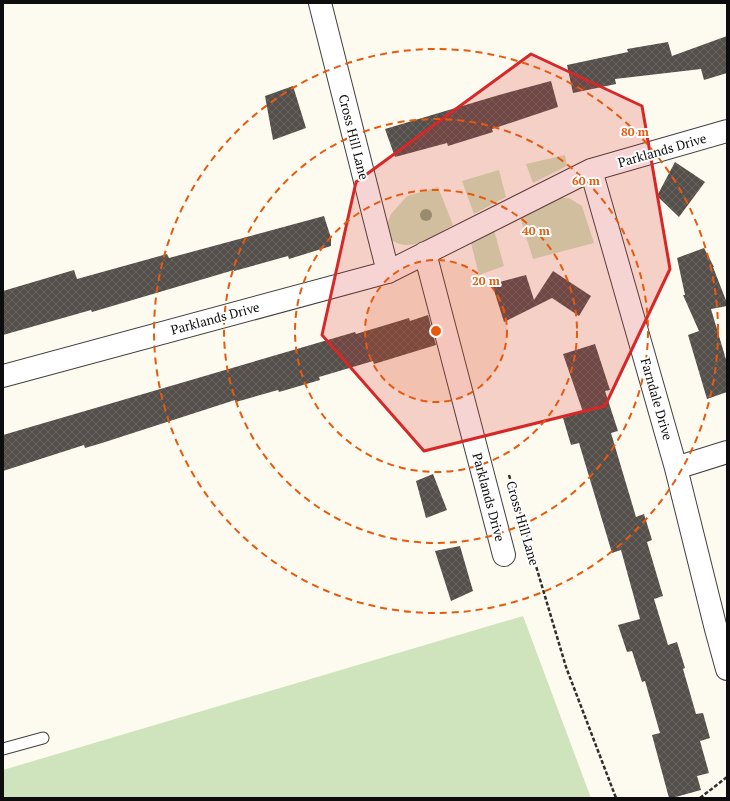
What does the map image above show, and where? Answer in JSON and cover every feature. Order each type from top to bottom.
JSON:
[{"type":"street","name":"Cross Hill Lane","points":[[320,3],[388,272]]},
{"type":"street","name":"Parklands Drive","points":[[3,376],[388,272],[591,170],[727,131]]},
{"type":"street","name":"Farndale Drive","points":[[591,170],[722,634],[727,668]]},
{"type":"street","name":"Parklands Drive","points":[[425,253],[504,555]]},
{"type":"street","points":[[676,468],[727,452]]},
{"type":"lane","points":[[3,750],[43,738]]},
{"type":"path","name":"Cross Hill Lane","points":[[508,470],[566,667],[616,798]]},
{"type":"path","points":[[700,798],[727,777]]},
{"type":"highlighted area","points":[[531,54],[642,106],[670,269],[605,406],[424,451],[322,335],[356,182]]},
{"type":"green space","points":[[565,155],[567,166],[533,183],[526,164]]},
{"type":"green space","points":[[499,170],[506,197],[474,214],[462,181]]},
{"type":"green space","points":[[438,187],[453,225],[423,242],[415,244],[399,244],[391,240],[387,224],[391,214],[407,196]]},
{"type":"green space","points":[[556,198],[569,198],[582,206],[594,243],[533,259],[521,220],[526,212]]},
{"type":"green space","points":[[494,230],[504,266],[479,275],[471,243]]},
{"type":"green space","points":[[523,616],[591,798],[3,798],[3,770]]},
{"type":"building","points":[[727,36],[727,73],[704,80],[701,69],[615,79],[616,84],[573,93],[567,65],[628,52],[627,49],[668,42],[672,56]]},
{"type":"building","points":[[551,81],[558,107],[492,129],[493,132],[448,146],[447,143],[395,157],[385,129]]},
{"type":"building","points":[[293,86],[306,128],[273,140],[265,96]]},
{"type":"building","points":[[675,162],[705,182],[679,217],[657,196]]},
{"type":"building","points":[[324,216],[331,238],[331,246],[289,259],[288,256],[234,270],[92,312],[91,310],[3,335],[3,291],[74,270],[77,279],[167,254],[169,258]]},
{"type":"building","points":[[704,248],[714,267],[727,303],[727,306],[711,309],[727,363],[727,392],[707,399],[688,335],[699,331],[683,295],[685,295],[677,258]]},
{"type":"building","points":[[553,271],[591,296],[579,316],[552,298],[504,322],[492,284],[526,275],[534,300]]},
{"type":"building","points":[[428,315],[436,345],[374,364],[373,361],[319,377],[320,380],[279,392],[278,390],[236,402],[235,400],[102,443],[85,448],[84,445],[3,471],[3,435],[355,332],[356,334],[409,318],[410,321]]},
{"type":"building","points":[[595,344],[610,390],[605,391],[618,431],[611,433],[636,517],[644,514],[652,540],[647,542],[663,596],[654,599],[668,645],[677,642],[696,714],[703,713],[710,738],[700,741],[709,773],[697,776],[701,790],[672,798],[669,798],[652,735],[660,733],[645,681],[642,682],[632,651],[627,652],[618,625],[640,619],[621,550],[612,553],[579,443],[571,445],[563,418],[583,412],[563,354]]},
{"type":"building","points":[[433,474],[447,510],[426,518],[416,481]]},
{"type":"building","points":[[460,546],[473,591],[451,601],[435,551]]}]
